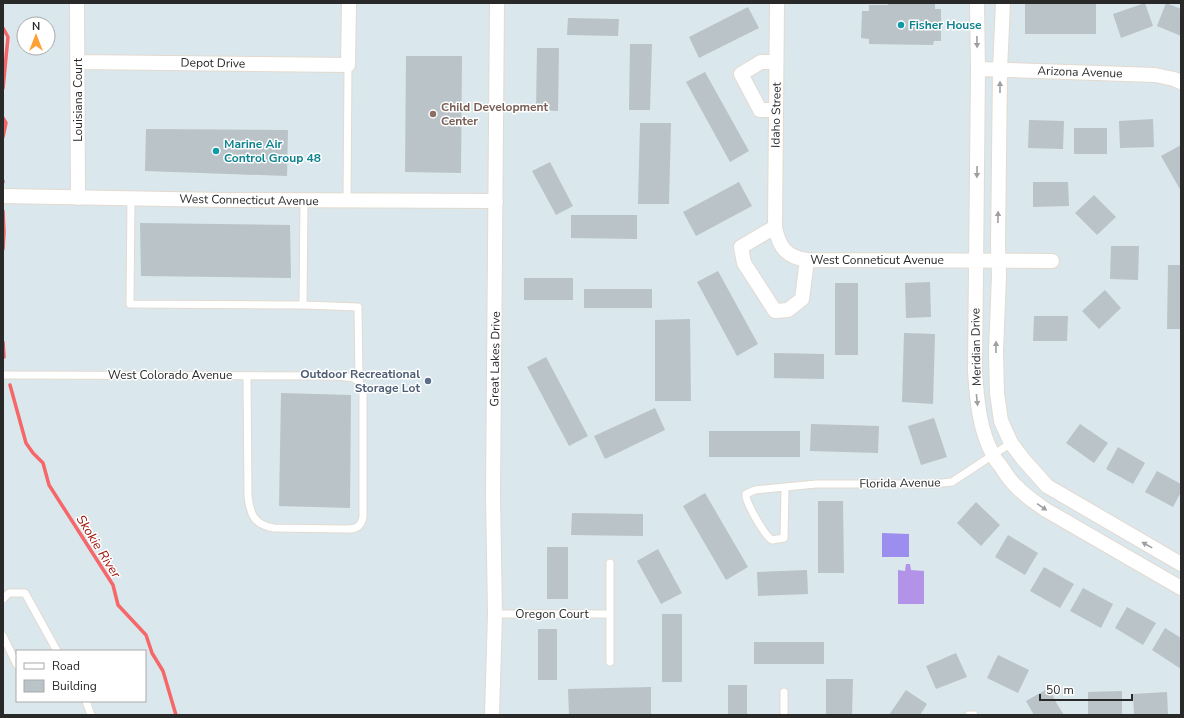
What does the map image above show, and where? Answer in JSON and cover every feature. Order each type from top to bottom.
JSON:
[{"type":"street","name":"Louisiana Court","points":[[77,3],[78,198]]},
{"type":"street","points":[[348,65],[349,3]]},
{"type":"street","name":"Great Lakes Drive","points":[[492,715],[495,614],[493,496],[497,3]]},
{"type":"street","name":"Idaho Street","points":[[775,227],[777,3]]},
{"type":"street","name":"Meridian Drive","points":[[977,3],[978,69],[974,342],[976,394],[980,419],[993,455],[1016,487],[1036,503],[1181,588]]},
{"type":"street","name":"Meridian Drive","points":[[1003,3],[1000,70],[999,261],[996,352],[997,393],[1001,421],[1011,443],[1047,486],[1181,564]]},
{"type":"street","name":"Depot Drive","points":[[78,62],[348,65]]},
{"type":"street","points":[[776,62],[761,62],[741,74],[760,110],[776,110]]},
{"type":"street","name":"Arizona Avenue","points":[[978,69],[1155,75],[1181,82]]},
{"type":"street","name":"West Connecticut Avenue","points":[[3,196],[347,201],[496,201]]},
{"type":"street","points":[[775,227],[741,247],[744,263],[775,311],[788,310],[802,299],[807,260]]},
{"type":"street","name":"West Conneticut Avenue","points":[[775,227],[777,239],[785,251],[795,259],[1052,261]]},
{"type":"lane","points":[[347,201],[348,65]]},
{"type":"lane","points":[[131,198],[130,304],[303,305],[358,307],[359,381],[363,393],[363,518],[362,523],[355,529],[274,528],[267,527],[257,522],[252,514],[249,504],[247,376]]},
{"type":"lane","points":[[303,305],[304,200]]},
{"type":"lane","name":"West Colorado Avenue","points":[[3,375],[338,376],[354,378],[359,381]]},
{"type":"lane","name":"Florida Avenue","points":[[785,487],[784,538],[772,540],[765,533],[746,501],[746,494],[755,490],[785,487],[816,484],[932,484],[952,482],[1011,443]]},
{"type":"lane","points":[[610,563],[610,662]]},
{"type":"lane","points":[[3,599],[9,593],[25,593],[56,650]]},
{"type":"lane","name":"Oregon Court","points":[[495,614],[610,614]]},
{"type":"lane","points":[[3,636],[16,663]]},
{"type":"lane","points":[[784,692],[784,715]]},
{"type":"lane","points":[[86,702],[91,715]]},
{"type":"lane","points":[[969,715],[974,715]]},
{"type":"shaded area","points":[[882,533],[909,534],[909,557],[882,557]]},
{"type":"shaded area","points":[[906,564],[910,564],[911,570],[924,571],[924,604],[898,604],[898,570],[905,571]]},
{"type":"building","name":"Fisher House","points":[[888,3],[935,3],[935,9],[941,9],[941,41],[934,41],[933,45],[869,44],[869,39],[861,38],[862,11],[869,11],[869,5],[888,5]]},
{"type":"building","points":[[1145,3],[1153,26],[1121,38],[1113,14]]},
{"type":"building","points":[[1166,3],[1181,9],[1181,36],[1157,26]]},
{"type":"building","points":[[1025,4],[1096,4],[1096,34],[1025,34]]},
{"type":"building","points":[[748,7],[759,28],[699,58],[689,37]]},
{"type":"building","points":[[568,18],[619,19],[618,36],[567,35]]},
{"type":"building","points":[[630,44],[652,44],[650,110],[629,110]]},
{"type":"building","points":[[537,48],[559,48],[558,111],[536,110]]},
{"type":"building","name":"Child Development Center","points":[[406,56],[462,56],[461,173],[405,172]]},
{"type":"building","points":[[705,72],[749,151],[730,162],[686,82]]},
{"type":"building","points":[[1153,119],[1154,147],[1120,148],[1119,121]]},
{"type":"building","points":[[1029,120],[1064,121],[1063,149],[1028,148]]},
{"type":"building","points":[[640,123],[671,123],[669,204],[638,204]]},
{"type":"building","points":[[1074,128],[1107,128],[1107,154],[1074,154]]},
{"type":"building","name":"Marine Air Control Group 48","points":[[146,129],[288,130],[287,176],[145,171]]},
{"type":"building","points":[[1181,145],[1181,191],[1161,156]]},
{"type":"building","points":[[550,162],[573,206],[556,215],[532,171]]},
{"type":"building","points":[[739,182],[752,206],[696,236],[683,212]]},
{"type":"building","points":[[1033,182],[1068,182],[1069,206],[1033,207]]},
{"type":"building","points":[[1094,195],[1116,217],[1097,235],[1075,213]]},
{"type":"building","points":[[571,215],[637,215],[637,239],[571,238]]},
{"type":"building","points":[[140,223],[290,225],[291,278],[141,276]]},
{"type":"building","points":[[1111,246],[1139,246],[1138,280],[1110,279]]},
{"type":"building","points":[[1168,265],[1181,265],[1181,329],[1167,329]]},
{"type":"building","points":[[718,271],[758,344],[737,356],[697,282]]},
{"type":"building","points":[[524,278],[573,278],[573,300],[524,300]]},
{"type":"building","points":[[930,282],[931,317],[906,318],[905,283]]},
{"type":"building","points":[[835,283],[858,283],[858,355],[835,355]]},
{"type":"building","points":[[584,289],[652,289],[652,308],[584,308]]},
{"type":"building","points":[[1105,290],[1121,308],[1099,329],[1082,311]]},
{"type":"building","points":[[1034,316],[1068,316],[1067,341],[1033,341]]},
{"type":"building","points":[[690,319],[691,401],[655,401],[655,320]]},
{"type":"building","points":[[904,333],[935,334],[933,404],[902,402]]},
{"type":"building","points":[[774,353],[824,354],[824,379],[774,378]]},
{"type":"building","points":[[546,357],[588,436],[569,446],[527,367]]},
{"type":"building","points":[[281,393],[351,395],[350,508],[279,506]]},
{"type":"building","points":[[655,408],[665,430],[605,459],[594,436]]},
{"type":"building","points":[[934,418],[947,457],[921,465],[908,426]]},
{"type":"building","points":[[811,424],[879,426],[878,453],[810,451]]},
{"type":"building","points":[[1080,424],[1108,443],[1094,463],[1066,443]]},
{"type":"building","points":[[709,431],[800,431],[800,457],[709,457]]},
{"type":"building","points":[[1118,447],[1145,463],[1133,484],[1106,469]]},
{"type":"building","points":[[1157,471],[1181,484],[1181,492],[1173,507],[1145,492]]},
{"type":"building","points":[[705,493],[748,567],[726,580],[683,506]]},
{"type":"building","points":[[818,501],[843,501],[844,573],[818,573]]},
{"type":"building","points":[[976,502],[1000,525],[981,546],[957,523]]},
{"type":"building","points":[[572,513],[643,514],[643,536],[571,535]]},
{"type":"building","points":[[1008,535],[1038,553],[1025,575],[995,557]]},
{"type":"building","points":[[547,547],[568,547],[568,599],[547,599]]},
{"type":"building","points":[[658,549],[682,593],[661,604],[637,561]]},
{"type":"building","points":[[1044,567],[1074,584],[1060,608],[1030,591]]},
{"type":"building","points":[[807,570],[808,594],[758,596],[757,572]]},
{"type":"building","points":[[1083,588],[1113,604],[1101,628],[1070,611]]},
{"type":"building","points":[[1127,607],[1156,623],[1143,645],[1115,628]]},
{"type":"building","points":[[662,614],[682,614],[682,682],[662,682]]},
{"type":"building","points":[[1165,628],[1181,638],[1181,669],[1152,650]]},
{"type":"building","points":[[538,629],[557,629],[557,680],[538,680]]},
{"type":"building","points":[[754,642],[824,642],[824,664],[754,664]]},
{"type":"building","points":[[956,653],[967,677],[936,689],[926,666]]},
{"type":"building","points":[[998,655],[1029,670],[1018,693],[987,678]]},
{"type":"building","points":[[826,679],[853,679],[852,715],[826,715]]},
{"type":"building","points":[[728,685],[747,685],[747,715],[728,715]]},
{"type":"building","points":[[651,687],[651,715],[569,715],[568,689]]},
{"type":"building","points":[[1049,688],[1064,715],[1034,715],[1026,701]]},
{"type":"building","points":[[906,690],[927,704],[920,715],[889,715]]},
{"type":"building","points":[[1122,691],[1122,715],[1088,715],[1088,692]]},
{"type":"building","points":[[1167,692],[1168,715],[1134,715],[1133,694]]},
{"type":"waterway","name":"Skokie River","points":[[3,28],[8,37],[3,88]]},
{"type":"waterway","name":"Skokie River","points":[[3,118],[6,123],[3,137]]},
{"type":"waterway","name":"Skokie River","points":[[3,211],[3,249]]},
{"type":"waterway","name":"Skokie River","points":[[3,342],[4,357]]},
{"type":"waterway","name":"Skokie River","points":[[10,385],[26,443],[43,463],[49,485],[113,585],[118,605],[146,635],[152,653],[163,671],[176,715]]},
{"type":"place","name":"Fisher House","points":[[901,25]]},
{"type":"place","name":"Child Development Center","points":[[433,114]]},
{"type":"place","name":"Marine Air Control Group 48","points":[[216,151]]},
{"type":"place","name":"Outdoor Recreational Storage Lot","points":[[428,381]]}]
